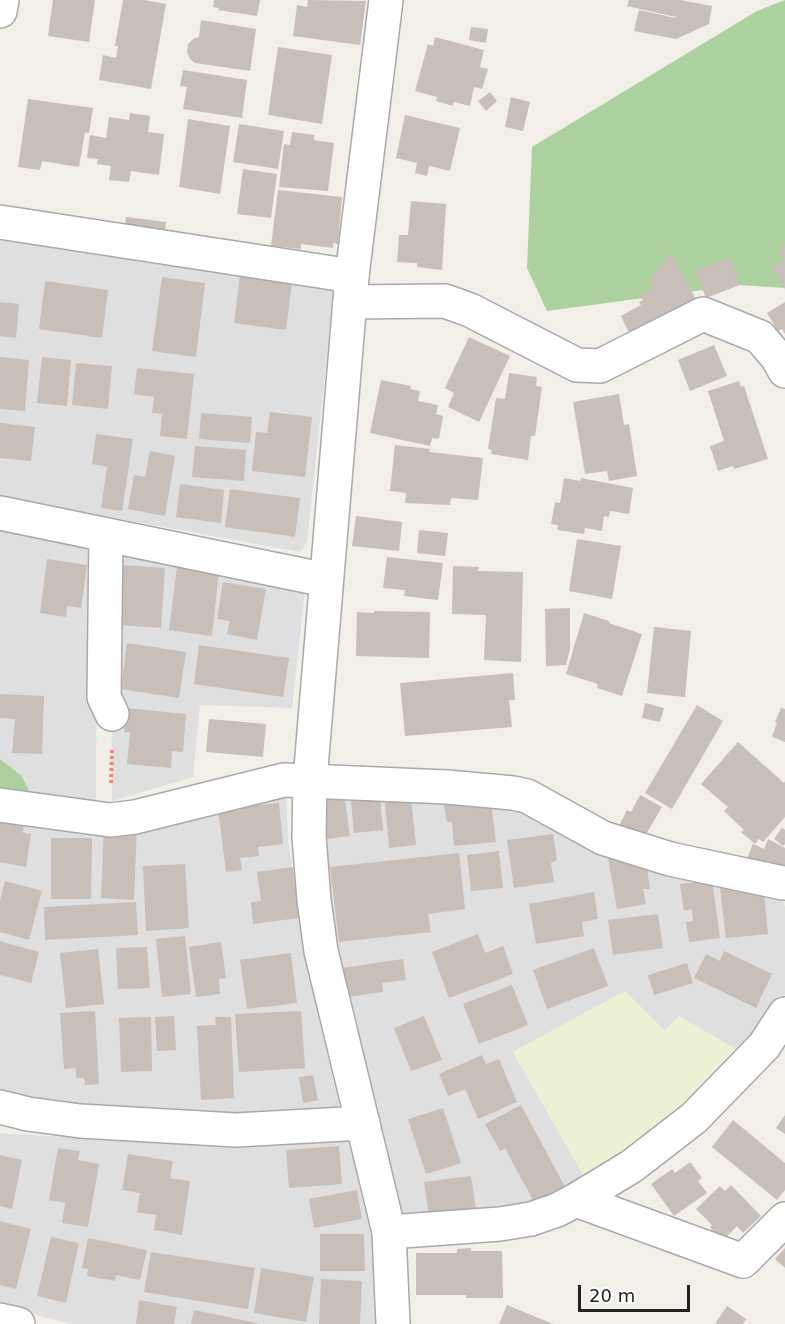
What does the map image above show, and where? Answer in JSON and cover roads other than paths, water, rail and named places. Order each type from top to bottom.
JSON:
[{"type":"street","points":[[0,11],[2,0]]},
{"type":"street","points":[[386,0],[351,289],[310,780],[311,868],[321,951],[389,1232],[393,1324]]},
{"type":"street","points":[[0,222],[351,289],[445,301],[470,310],[577,365],[600,366],[703,314],[760,338],[777,357],[785,371]]},
{"type":"street","points":[[0,513],[326,580]]},
{"type":"street","points":[[106,536],[104,697],[112,714]]},
{"type":"street","points":[[0,805],[110,820],[135,817],[284,780],[447,787],[513,793],[527,796],[603,838],[670,859],[784,884]]},
{"type":"street","points":[[389,1232],[500,1224],[531,1219],[557,1210],[576,1200],[632,1166],[694,1118],[764,1046],[785,1014]]},
{"type":"street","points":[[0,1107],[28,1114],[80,1121],[236,1130],[363,1123]]},
{"type":"street","points":[[576,1200],[744,1262],[785,1219]]},
{"type":"street","points":[[0,1320],[18,1324]]}]
